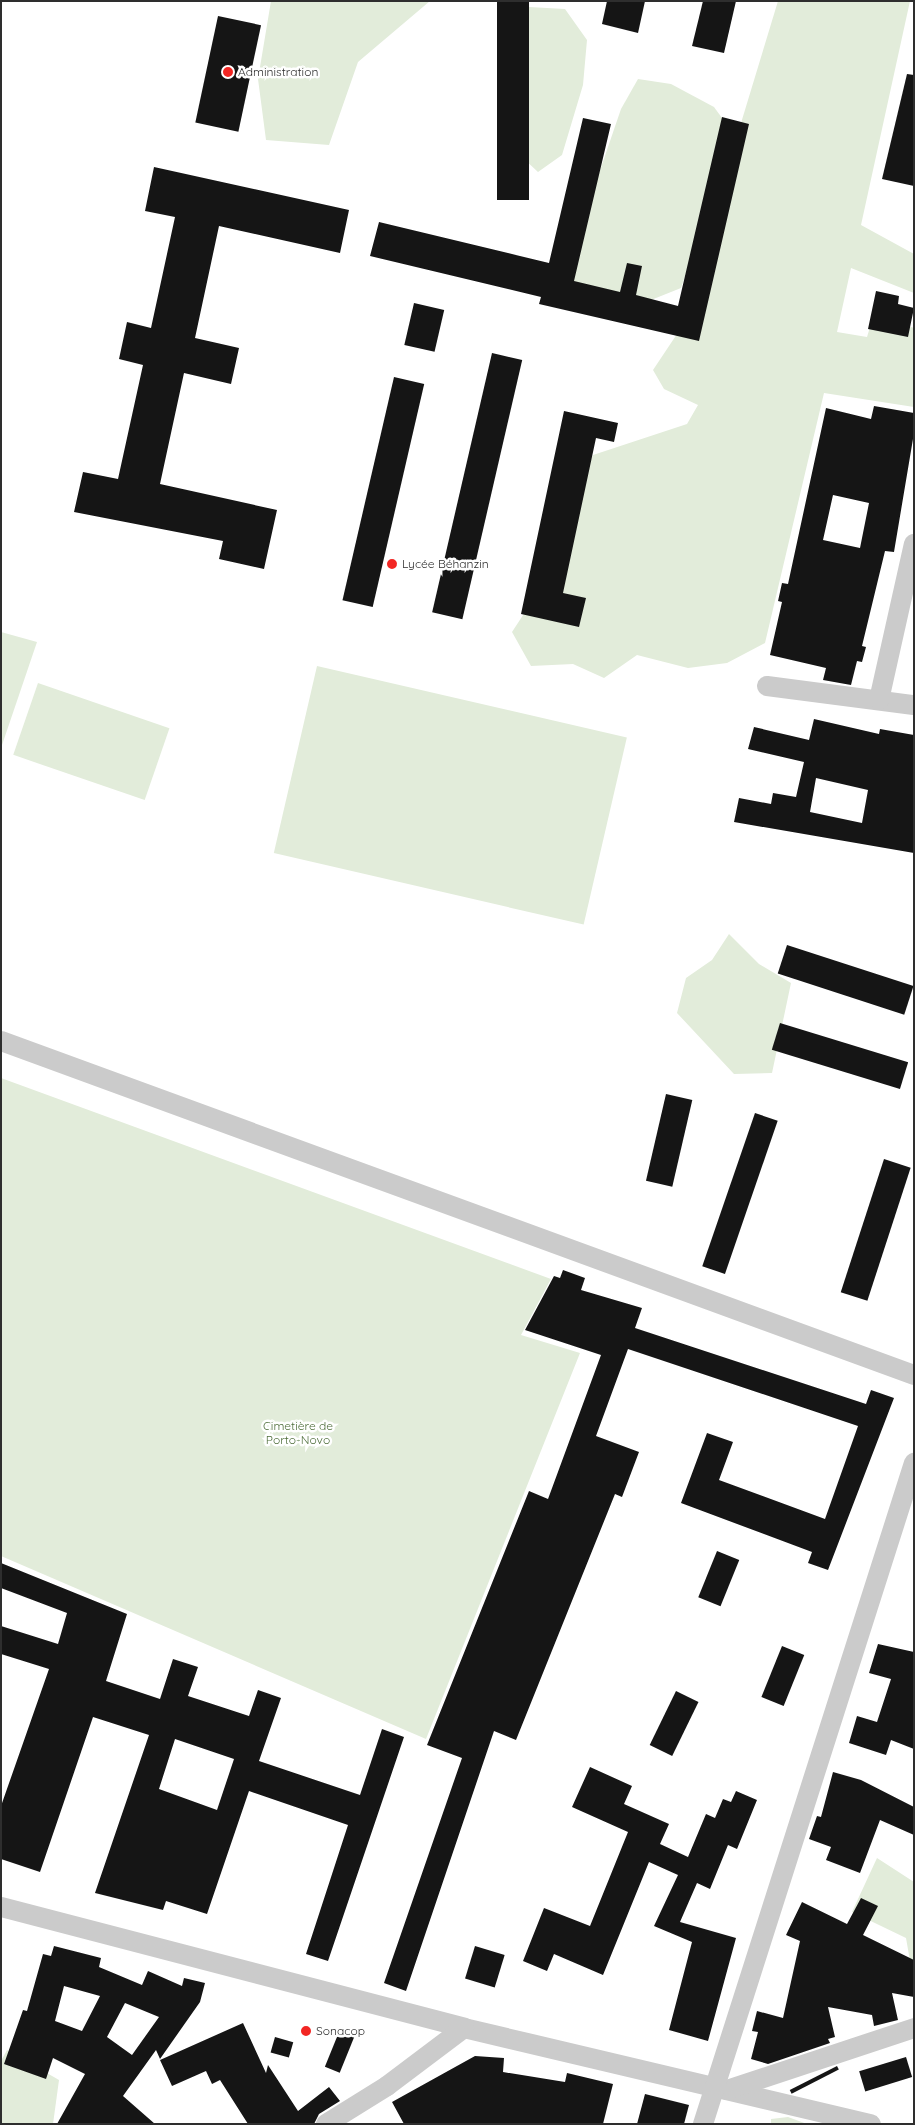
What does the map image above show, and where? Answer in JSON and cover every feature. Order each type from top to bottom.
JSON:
[{"type":"street","points":[[879,700],[914,544]]},
{"type":"street","points":[[767,686],[914,705]]},
{"type":"street","points":[[1,1041],[914,1375]]},
{"type":"street","points":[[703,2124],[720,2089],[914,1463]]},
{"type":"street","points":[[1,1907],[464,2028],[870,2124]]},
{"type":"street","points":[[326,2124],[387,2086],[464,2028]]},
{"type":"street","points":[[720,2089],[914,2028]]},
{"type":"green space","points":[[271,1],[430,1],[358,62],[329,145],[266,140],[258,79]]},
{"type":"green space","points":[[778,1],[910,1],[861,225],[914,254],[914,293],[851,268],[837,332],[867,337],[874,314],[914,328],[914,407],[824,393],[765,643],[727,663],[688,668],[637,655],[604,678],[573,664],[531,666],[512,632],[529,606],[593,455],[687,424],[698,405],[664,389],[653,370],[677,334]]},
{"type":"green space","points":[[529,7],[565,9],[587,40],[583,85],[562,155],[538,172],[507,143],[498,119],[514,85]]},
{"type":"green space","points":[[638,79],[671,84],[714,107],[733,133],[681,288],[646,302],[574,282],[570,258],[621,109]]},
{"type":"green space","points":[[1,632],[37,642],[1,748]]},
{"type":"green space","points":[[317,666],[627,738],[584,925],[274,853]]},
{"type":"green space","points":[[38,683],[169,728],[145,800],[13,755]]},
{"type":"green space","points":[[729,934],[759,964],[791,983],[772,1073],[734,1074],[677,1013],[686,978],[712,960]]},
{"type":"green space","name":"Cimetière de Porto-Novo","points":[[1,1078],[551,1279],[521,1335],[580,1353],[426,1739],[1,1556]]},
{"type":"green space","points":[[877,1858],[914,1882],[914,1984],[906,1938],[852,1912]]},
{"type":"green space","points":[[7,2050],[59,2080],[53,2124],[1,2124],[1,2061]]},
{"type":"green space","points":[[788,2117],[807,2124],[771,2124],[771,2119]]},
{"type":"building","points":[[497,1],[529,1],[529,200],[497,200]]},
{"type":"building","points":[[607,1],[645,1],[638,33],[602,24]]},
{"type":"building","points":[[703,1],[736,1],[724,53],[692,46]]},
{"type":"building","points":[[218,16],[261,25],[238,132],[195,123]]},
{"type":"building","points":[[907,74],[914,75],[914,186],[882,179]]},
{"type":"building","points":[[722,117],[749,124],[699,341],[539,304],[541,297],[370,256],[379,222],[549,263],[583,118],[611,124],[574,281],[620,292],[627,263],[642,266],[636,295],[678,306]]},
{"type":"building","points":[[154,167],[349,210],[340,253],[219,226],[195,338],[239,348],[231,384],[184,373],[160,484],[277,510],[264,569],[219,559],[223,541],[74,512],[83,472],[118,479],[143,365],[119,359],[127,322],[151,328],[175,217],[145,211]]},
{"type":"building","points":[[876,291],[899,296],[898,304],[914,308],[908,337],[868,329]]},
{"type":"building","points":[[414,303],[444,310],[435,352],[404,345]]},
{"type":"building","points":[[492,353],[522,360],[462,619],[432,612]]},
{"type":"building","points":[[394,377],[424,384],[373,607],[342,600]]},
{"type":"building","points":[[874,406],[914,413],[914,433],[894,552],[885,551],[862,646],[866,647],[862,662],[857,661],[851,685],[823,680],[826,668],[770,655],[782,602],[778,601],[782,583],[788,584],[826,408],[871,419]],"holes":[[[833,495],[869,503],[860,548],[823,540]]]},
{"type":"building","points":[[564,411],[618,423],[614,442],[596,438],[563,593],[586,598],[579,627],[521,614]]},
{"type":"building","points":[[814,719],[879,734],[880,729],[914,735],[914,853],[734,822],[739,798],[771,804],[773,793],[796,797],[804,762],[748,749],[754,727],[809,740]],"holes":[[[816,778],[868,790],[862,823],[810,812]]]},
{"type":"building","points":[[787,945],[913,986],[904,1015],[778,974]]},
{"type":"building","points":[[780,1023],[908,1062],[900,1089],[772,1050]]},
{"type":"building","points":[[666,1094],[692,1100],[672,1187],[646,1181]]},
{"type":"building","points":[[755,1113],[778,1121],[725,1274],[702,1266]]},
{"type":"building","points":[[884,1159],[911,1168],[867,1301],[841,1292]]},
{"type":"building","points":[[563,1270],[585,1278],[581,1290],[642,1308],[635,1328],[866,1404],[871,1390],[894,1398],[828,1570],[808,1563],[812,1552],[681,1503],[707,1433],[733,1442],[719,1480],[825,1519],[858,1426],[628,1349],[596,1436],[639,1452],[622,1497],[615,1494],[516,1740],[494,1731],[406,1991],[384,1983],[462,1758],[427,1745],[529,1491],[548,1499],[601,1355],[525,1330],[554,1276],[560,1278]]},
{"type":"building","points":[[717,1551],[739,1560],[721,1606],[698,1597]]},
{"type":"building","points":[[1,1563],[127,1614],[106,1681],[160,1699],[173,1659],[198,1667],[188,1696],[249,1716],[258,1690],[281,1698],[259,1761],[360,1795],[382,1729],[404,1737],[328,1961],[306,1954],[348,1825],[249,1791],[207,1914],[166,1901],[163,1910],[95,1893],[149,1735],[93,1717],[40,1872],[1,1859],[1,1806],[49,1669],[1,1654],[1,1626],[58,1644],[67,1613],[1,1588]],"holes":[[[175,1739],[234,1759],[217,1810],[159,1789]]]},
{"type":"building","points":[[878,1644],[914,1652],[914,1749],[891,1740],[886,1755],[849,1743],[857,1716],[877,1722],[891,1679],[869,1673]]},
{"type":"building","points":[[782,1646],[804,1655],[784,1706],[761,1697]]},
{"type":"building","points":[[676,1691],[698,1702],[672,1756],[650,1745]]},
{"type":"building","points":[[590,1767],[632,1786],[624,1804],[669,1824],[660,1844],[688,1857],[706,1814],[715,1818],[723,1799],[731,1802],[736,1791],[757,1800],[737,1849],[728,1845],[710,1889],[697,1883],[680,1922],[736,1938],[708,2041],[669,2030],[692,1942],[654,1926],[678,1875],[649,1862],[603,1975],[554,1954],[547,1971],[523,1961],[544,1908],[590,1926],[628,1832],[572,1807]]},
{"type":"building","points":[[833,1772],[861,1780],[914,1807],[914,1835],[880,1820],[860,1873],[826,1860],[831,1847],[809,1839],[817,1816],[821,1817]]},
{"type":"building","points":[[861,1898],[878,1906],[863,1935],[914,1960],[914,1997],[892,1993],[898,2020],[874,2026],[872,2015],[828,2007],[835,2037],[828,2039],[830,2043],[768,2064],[751,2059],[758,2032],[752,2031],[757,2011],[783,2018],[800,1941],[786,1935],[802,1902],[847,1924]]},
{"type":"building","points":[[54,1946],[101,1958],[99,1967],[142,1985],[148,1971],[182,1986],[184,1978],[205,1983],[200,2002],[160,2059],[156,2050],[123,2096],[155,2124],[57,2124],[85,2074],[53,2058],[46,2079],[4,2064],[23,2010],[27,2011],[43,1954],[51,1956]],"holes":[[[64,1986],[100,1996],[82,2031],[55,2021]],[[125,2003],[159,2017],[132,2055],[107,2037]]]},
{"type":"building","points":[[475,1946],[505,1955],[495,1988],[465,1979]]},
{"type":"building","points":[[243,2023],[266,2073],[268,2065],[298,2111],[329,2087],[340,2101],[319,2114],[314,2124],[248,2124],[220,2080],[212,2084],[206,2071],[172,2086],[160,2060]]},
{"type":"building","points":[[341,2027],[356,2033],[340,2073],[325,2067]]},
{"type":"building","points":[[275,2037],[293,2042],[289,2058],[271,2052]]},
{"type":"building","points":[[475,2056],[504,2058],[503,2072],[565,2082],[567,2073],[613,2084],[603,2124],[404,2124],[392,2102]]},
{"type":"building","points":[[906,2057],[912,2077],[865,2091],[859,2071]]},
{"type":"building","points":[[837,2066],[839,2070],[792,2094],[790,2090]]},
{"type":"building","points":[[645,2094],[689,2105],[684,2124],[637,2124]]},
{"type":"place","name":"Administration","points":[[228,72]]},
{"type":"place","name":"Lycée Béhanzin","points":[[392,564]]},
{"type":"place","name":"Sonacop","points":[[306,2031]]}]
